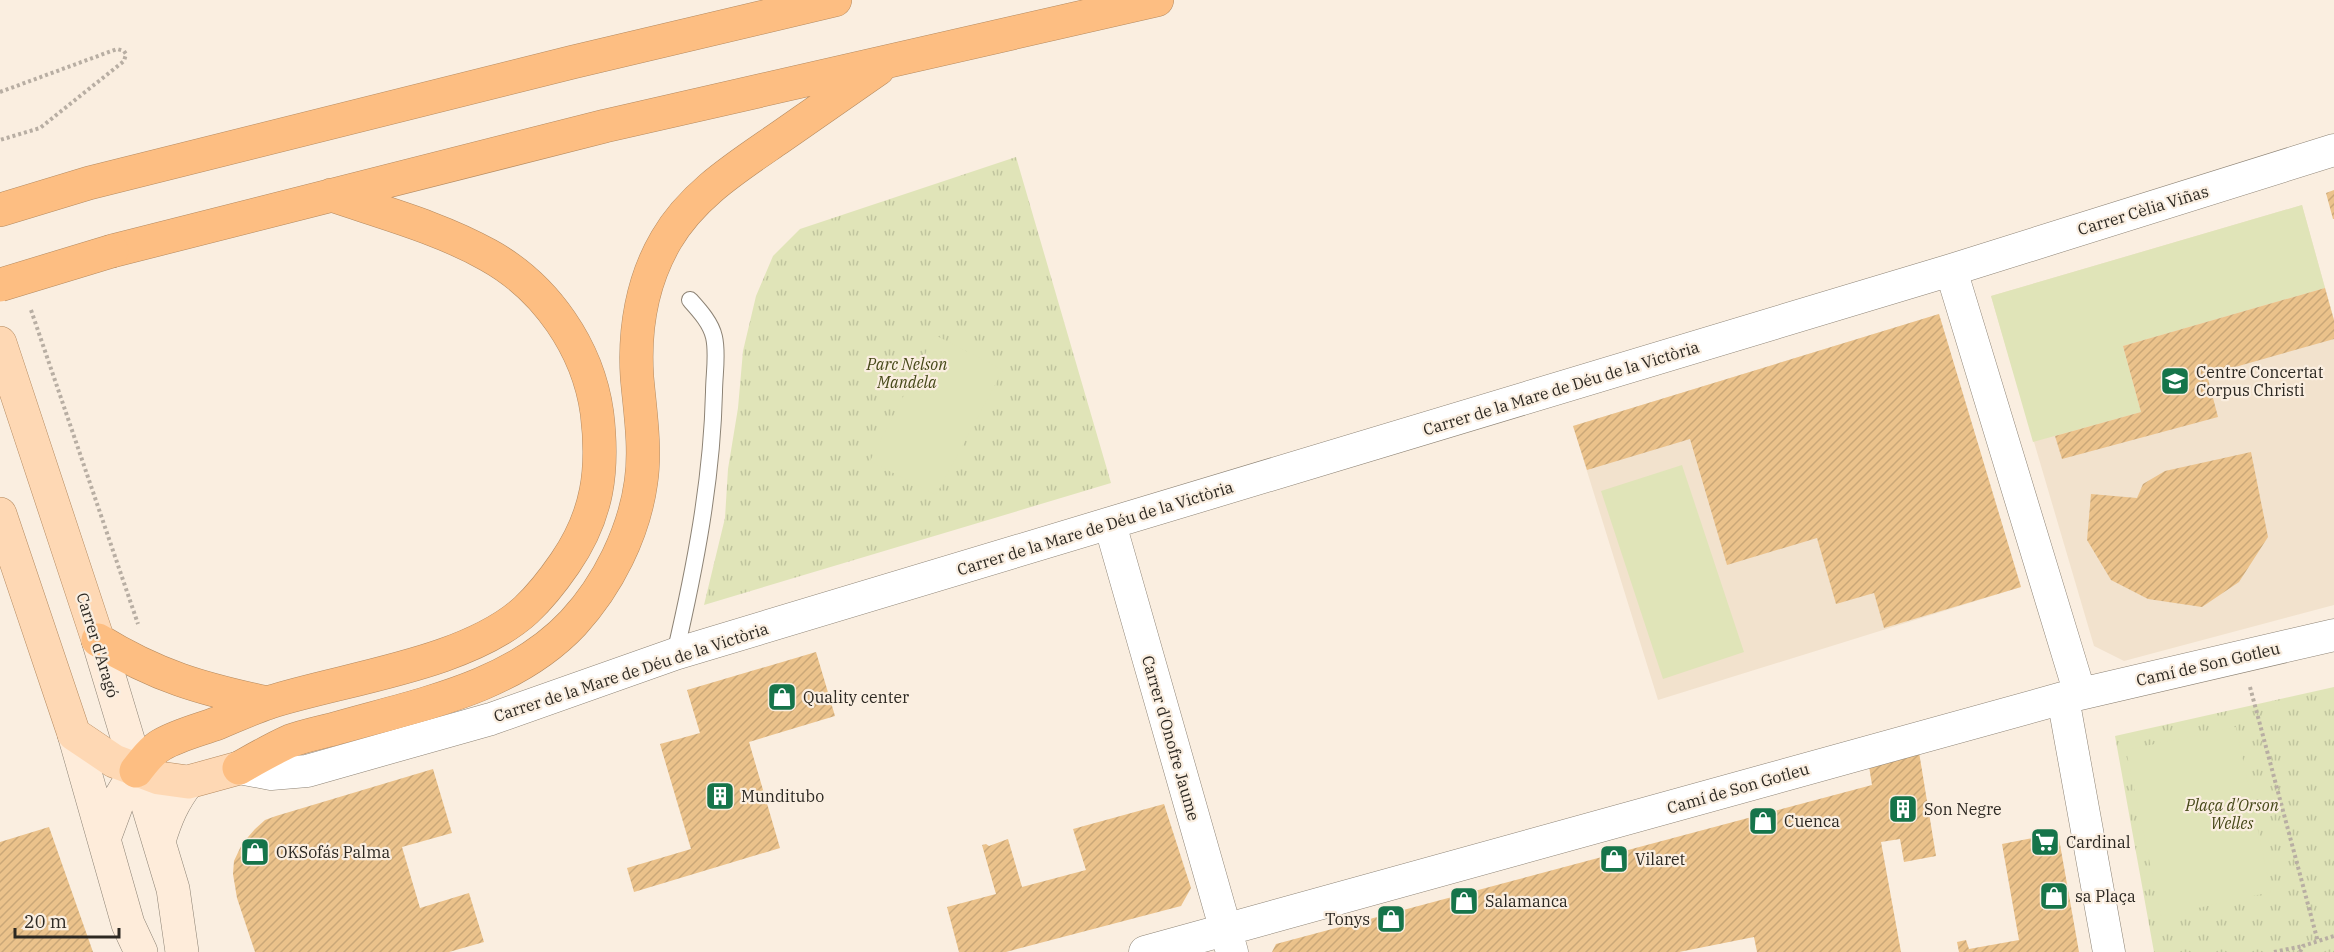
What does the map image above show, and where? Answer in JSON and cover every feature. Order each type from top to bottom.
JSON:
[{"type":"highway","points":[[14,292],[112,251],[605,126],[1157,0]]},
{"type":"highway","points":[[0,210],[89,183],[824,1]]},
{"type":"highway","points":[[239,768],[291,741],[445,697],[498,678],[543,649],[573,623],[610,571],[624,544],[634,513],[641,482],[643,454],[636,344],[648,277],[666,239],[688,210],[713,185],[892,60]]},
{"type":"highway","points":[[136,771],[159,746],[268,703],[426,660],[461,649],[496,632],[526,610],[553,580],[573,551],[589,518],[599,480],[600,440],[595,402],[584,365],[569,333],[545,301],[518,275],[489,255],[453,238],[332,195]]},
{"type":"highway","points":[[98,640],[154,671],[217,692],[268,703]]},
{"type":"main road","name":"Carrer d'Aragó","points":[[0,343],[98,640],[159,841],[173,889],[182,952]]},
{"type":"main road","points":[[0,514],[74,734],[128,924],[141,952]]},
{"type":"main road","points":[[74,734],[114,761],[159,778],[188,782],[239,768]]},
{"type":"main road","points":[[104,839],[118,801],[136,771]]},
{"type":"main road","points":[[159,841],[174,799],[188,782]]},
{"type":"street","name":"Carrer Cèlia Viñas","points":[[1951,270],[2334,150]]},
{"type":"street","name":"Carrer de la Mare de Déu de la Victòria","points":[[239,768],[271,774],[307,771],[491,719],[675,654],[1951,270]]},
{"type":"street","points":[[1951,270],[2072,696],[2109,952]]},
{"type":"street","name":"Carrer d'Onofre Jaume","points":[[1110,524],[1229,941]]},
{"type":"street","name":"Camí de Son Gotleu","points":[[1145,952],[1229,941],[2072,696],[2334,635]]},
{"type":"lane","points":[[675,654],[689,595],[703,510],[713,412],[714,337],[704,315],[690,300]]},
{"type":"path","points":[[0,92],[117,49],[126,54],[124,62],[40,128],[0,140]]},
{"type":"path","points":[[14,292],[154,671]]},
{"type":"path","points":[[2242,656],[2318,942]]},
{"type":"path","points":[[2274,952],[2334,936]]},
{"type":"path","points":[[2300,952],[2303,946]]},
{"type":"shaded area","name":"Centre Concertat Corpus Christi","points":[[2302,205],[2334,320],[2334,605],[2124,661],[2094,646],[1991,296]]},
{"type":"shaded area","points":[[1939,314],[2021,587],[1658,700],[1573,426]]},
{"type":"green space","name":"Parc Nelson Mandela","points":[[1016,157],[1111,483],[704,605],[725,518],[728,469],[738,408],[743,351],[756,296],[773,256],[800,229]]},
{"type":"green space","points":[[2302,205],[2325,288],[2123,346],[2141,412],[2033,442],[1991,296]]},
{"type":"green space","points":[[935,335],[1003,370],[936,495],[870,461]]},
{"type":"green space","points":[[1682,465],[1744,652],[1663,679],[1601,491]]},
{"type":"green space","name":"Plaça d'Orson Welles","points":[[2334,687],[2334,952],[2154,952],[2115,736]]},
{"type":"green space","points":[[2236,727],[2271,892],[2161,916],[2126,750]]},
{"type":"building","points":[[2334,190],[2334,219],[2333,219],[2326,193]]},
{"type":"building","points":[[2325,288],[2334,320],[2334,339],[2207,375],[2218,417],[2062,459],[2055,436],[2141,412],[2123,346]]},
{"type":"building","points":[[1939,314],[2021,587],[1884,628],[1874,593],[1836,604],[1817,538],[1727,565],[1690,439],[1587,470],[1573,426]]},
{"type":"building","points":[[2251,452],[2268,537],[2239,582],[2202,607],[2148,599],[2111,580],[2087,540],[2091,494],[2137,498],[2143,484],[2165,471]]},
{"type":"building","name":"Munditubo","points":[[816,652],[835,716],[749,742],[780,848],[634,892],[627,868],[691,849],[660,744],[700,733],[687,690]]},
{"type":"building","points":[[1918,746],[1936,856],[1904,862],[1900,839],[1881,842],[1901,952],[1757,952],[1754,937],[1679,952],[1272,952],[1276,944],[1872,785],[1868,760]]},
{"type":"building","points":[[433,769],[452,833],[402,847],[420,908],[469,893],[484,942],[449,952],[255,952],[237,898],[233,874],[234,861],[242,844],[255,829],[265,820],[276,816]]},
{"type":"building","points":[[1164,804],[1191,888],[1181,906],[1006,952],[959,952],[947,907],[996,894],[982,845],[989,846],[1008,839],[1022,887],[1086,870],[1073,829]]},
{"type":"building","points":[[49,827],[93,952],[0,952],[0,842]]},
{"type":"building","points":[[2058,833],[2079,952],[1959,952],[1957,942],[1966,940],[1969,949],[2019,940],[2002,844]]},
{"type":"place","name":"Centre Concertat Corpus Christi","points":[[2175,381]]},
{"type":"place","name":"Quality center","points":[[782,697]]},
{"type":"place","name":"Munditubo","points":[[720,796]]},
{"type":"place","name":"Son Negre","points":[[1903,809]]},
{"type":"place","name":"Cuenca","points":[[1763,821]]},
{"type":"place","name":"Cardinal","points":[[2045,842]]},
{"type":"place","name":"OKSofás Palma","points":[[255,852]]},
{"type":"place","name":"Vilaret","points":[[1614,859]]},
{"type":"place","name":"sa Plaça","points":[[2054,896]]},
{"type":"place","name":"Salamanca","points":[[1464,901]]},
{"type":"place","name":"Tonys","points":[[1391,919]]}]
